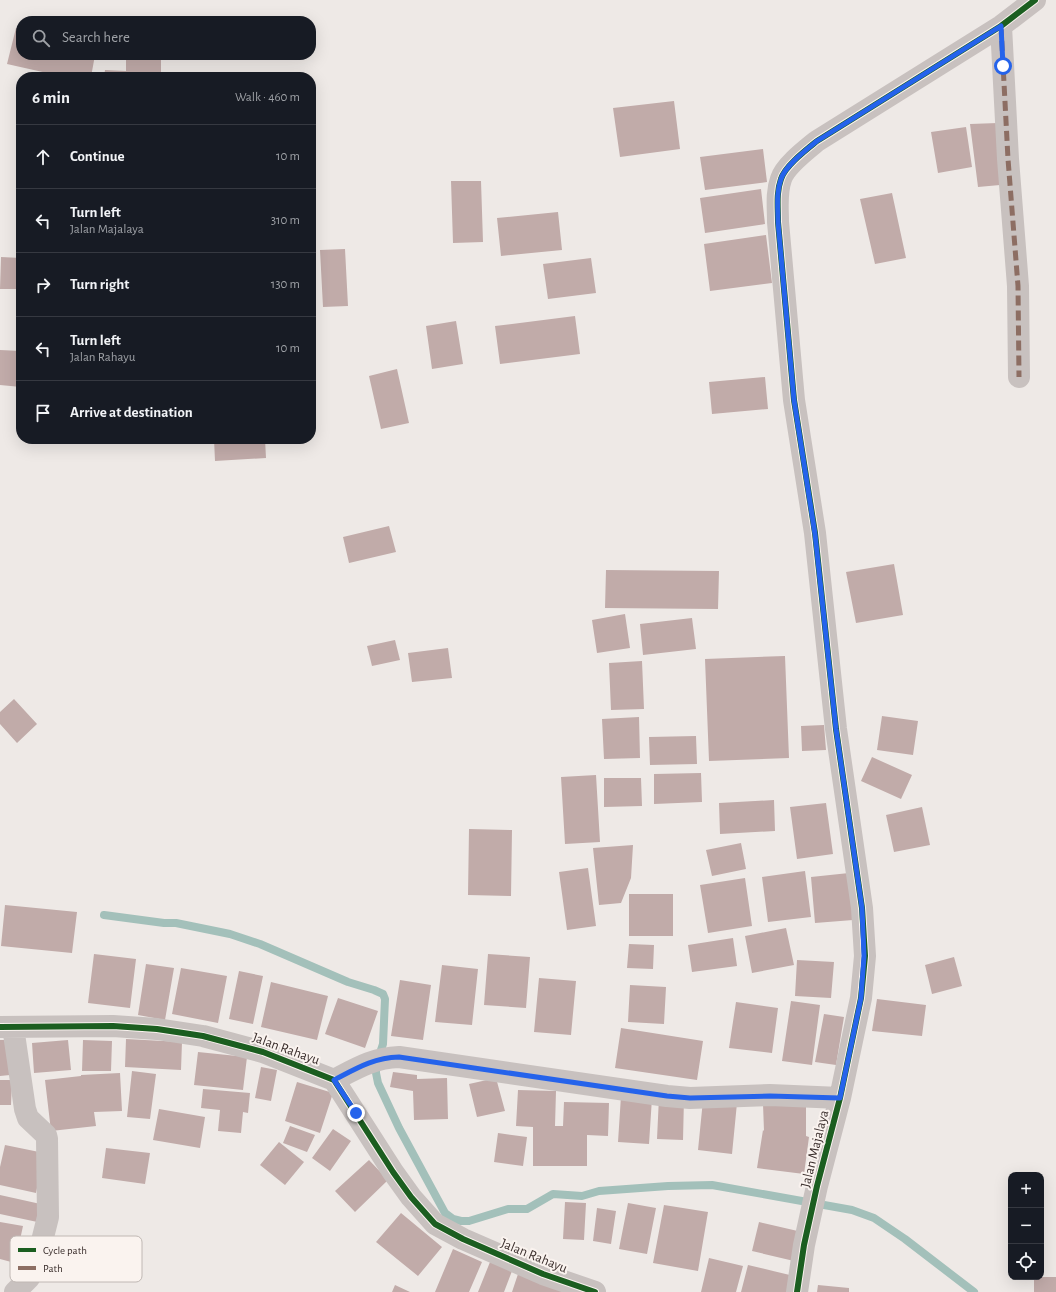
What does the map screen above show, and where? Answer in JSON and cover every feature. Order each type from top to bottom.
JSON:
[{"type":"street","name":"Jalan Majalaya","points":[[797,1292],[804,1245],[817,1186],[840,1098],[861,998],[864,956],[862,908],[836,729],[815,534],[794,400],[777,196],[781,177],[793,161],[817,141],[1001,26],[1035,0]]},
{"type":"street","points":[[1001,26],[1008,159],[1018,286],[1020,377]]},
{"type":"street","points":[[6,1027],[28,1118],[46,1135],[47,1139],[48,1218],[43,1236]]},
{"type":"street","name":"Jalan Rahayu","points":[[6,1027],[120,1027],[157,1029],[196,1035],[263,1052],[334,1080],[392,1172],[411,1197],[435,1224],[462,1239],[543,1274],[595,1292]]},
{"type":"street","points":[[334,1080],[379,1059],[399,1057],[667,1096],[690,1098],[770,1096],[840,1098]]},
{"type":"street","points":[[15,1292],[26,1282]]},
{"type":"building","points":[[16,28],[16,60],[94,60],[92,72],[43,72],[7,64]]},
{"type":"building","points":[[126,60],[161,60],[161,72],[105,72],[105,70],[126,71]]},
{"type":"building","points":[[674,101],[680,149],[620,157],[613,108]]},
{"type":"building","points":[[998,123],[1000,185],[978,187],[970,124]]},
{"type":"building","points":[[966,127],[972,167],[938,173],[931,132]]},
{"type":"building","points":[[763,149],[767,182],[705,190],[700,157]]},
{"type":"building","points":[[451,181],[481,181],[483,242],[453,243]]},
{"type":"building","points":[[761,189],[765,224],[705,233],[700,198]]},
{"type":"building","points":[[892,193],[906,258],[875,264],[860,199]]},
{"type":"building","points":[[558,212],[562,250],[501,256],[497,218]]},
{"type":"building","points":[[766,235],[772,283],[710,291],[704,244]]},
{"type":"building","points":[[345,249],[348,306],[323,307],[320,250]]},
{"type":"building","points":[[1,257],[16,258],[16,289],[0,289]]},
{"type":"building","points":[[591,258],[596,293],[548,299],[543,264]]},
{"type":"building","points":[[575,316],[580,354],[500,364],[495,326]]},
{"type":"building","points":[[456,321],[463,364],[432,369],[426,326]]},
{"type":"building","points":[[0,350],[16,351],[16,387],[0,385]]},
{"type":"building","points":[[397,369],[409,423],[381,429],[369,376]]},
{"type":"building","points":[[765,377],[768,409],[712,414],[709,382]]},
{"type":"building","points":[[214,444],[265,444],[266,458],[215,461]]},
{"type":"building","points":[[389,526],[396,552],[349,563],[343,537]]},
{"type":"building","points":[[894,564],[903,615],[856,623],[846,572]]},
{"type":"building","points":[[606,570],[719,571],[718,609],[605,608]]},
{"type":"building","points":[[625,614],[630,648],[597,653],[592,620]]},
{"type":"building","points":[[692,618],[696,649],[643,655],[640,624]]},
{"type":"building","points":[[395,640],[400,660],[372,666],[367,646]]},
{"type":"building","points":[[448,648],[452,678],[412,682],[408,653]]},
{"type":"building","points":[[785,656],[789,758],[709,761],[705,659]]},
{"type":"building","points":[[642,661],[644,709],[611,710],[609,663]]},
{"type":"building","points":[[14,699],[37,724],[17,743],[0,724],[0,712]]},
{"type":"building","points":[[882,716],[918,721],[913,755],[877,750]]},
{"type":"building","points":[[639,717],[640,758],[604,759],[602,719]]},
{"type":"building","points":[[824,725],[826,750],[802,751],[801,726]]},
{"type":"building","points":[[696,736],[697,764],[650,765],[649,737]]},
{"type":"building","points":[[872,757],[912,775],[901,799],[861,781]]},
{"type":"building","points":[[701,773],[702,802],[654,804],[654,774]]},
{"type":"building","points":[[596,775],[600,842],[565,844],[561,777]]},
{"type":"building","points":[[604,778],[641,778],[642,806],[604,807]]},
{"type":"building","points":[[774,800],[775,831],[720,834],[719,803]]},
{"type":"building","points":[[826,803],[833,854],[797,859],[790,807]]},
{"type":"building","points":[[922,807],[930,845],[894,852],[886,815]]},
{"type":"building","points":[[469,829],[512,830],[511,896],[468,895]]},
{"type":"building","points":[[741,843],[746,869],[712,876],[706,850]]},
{"type":"building","points":[[633,845],[631,878],[621,903],[599,905],[593,848]]},
{"type":"building","points":[[588,868],[596,926],[567,930],[559,872]]},
{"type":"building","points":[[805,871],[811,917],[768,922],[762,877]]},
{"type":"building","points":[[849,873],[853,920],[815,923],[811,877]]},
{"type":"building","points":[[745,878],[752,926],[708,933],[700,885]]},
{"type":"building","points":[[629,894],[673,894],[673,936],[629,936]]},
{"type":"building","points":[[5,905],[77,912],[72,953],[1,946]]},
{"type":"building","points":[[786,928],[794,965],[752,973],[745,936]]},
{"type":"building","points":[[733,938],[737,966],[692,972],[688,945]]},
{"type":"building","points":[[629,944],[654,945],[653,969],[627,968]]},
{"type":"building","points":[[94,954],[136,959],[130,1008],[88,1003]]},
{"type":"building","points":[[488,954],[530,957],[526,1008],[484,1005]]},
{"type":"building","points":[[954,957],[962,986],[932,994],[925,965]]},
{"type":"building","points":[[797,960],[834,962],[831,998],[795,996]]},
{"type":"building","points":[[146,964],[174,968],[165,1020],[138,1015]]},
{"type":"building","points":[[442,965],[478,969],[472,1025],[435,1022]]},
{"type":"building","points":[[181,968],[227,976],[218,1023],[172,1014]]},
{"type":"building","points":[[239,971],[263,976],[253,1024],[229,1019]]},
{"type":"building","points":[[539,978],[576,981],[571,1035],[534,1032]]},
{"type":"building","points":[[400,980],[431,985],[423,1040],[391,1036]]},
{"type":"building","points":[[271,982],[328,996],[317,1040],[261,1027]]},
{"type":"building","points":[[630,985],[666,987],[664,1024],[628,1022]]},
{"type":"building","points":[[338,998],[378,1011],[365,1048],[325,1034]]},
{"type":"building","points":[[877,999],[926,1005],[922,1036],[872,1031]]},
{"type":"building","points":[[791,1001],[820,1005],[812,1065],[782,1061]]},
{"type":"building","points":[[736,1002],[778,1008],[772,1053],[729,1048]]},
{"type":"building","points":[[824,1014],[844,1017],[836,1065],[815,1062]]},
{"type":"building","points":[[621,1028],[703,1041],[697,1080],[615,1068]]},
{"type":"building","points":[[126,1039],[182,1042],[181,1070],[125,1067]]},
{"type":"building","points":[[0,1040],[7,1040],[10,1075],[0,1076]]},
{"type":"building","points":[[68,1040],[71,1070],[34,1073],[32,1043]]},
{"type":"building","points":[[83,1040],[112,1041],[111,1071],[82,1071]]},
{"type":"building","points":[[198,1052],[247,1057],[243,1090],[194,1085]]},
{"type":"building","points":[[261,1067],[277,1070],[271,1101],[255,1098]]},
{"type":"building","points":[[132,1071],[156,1074],[150,1119],[127,1117]]},
{"type":"building","points":[[393,1072],[417,1075],[417,1079],[447,1078],[448,1119],[414,1120],[413,1091],[390,1087]]},
{"type":"building","points":[[120,1073],[122,1111],[94,1112],[96,1126],[51,1131],[45,1080],[81,1075]]},
{"type":"building","points":[[496,1078],[505,1111],[477,1117],[469,1084]]},
{"type":"building","points":[[0,1080],[12,1080],[11,1105],[0,1105]]},
{"type":"building","points":[[297,1082],[333,1093],[320,1133],[285,1121]]},
{"type":"building","points":[[203,1089],[250,1093],[248,1113],[243,1112],[241,1133],[218,1131],[220,1110],[201,1108]]},
{"type":"building","points":[[518,1090],[556,1091],[555,1126],[563,1126],[564,1102],[609,1103],[608,1136],[587,1135],[587,1166],[533,1166],[533,1127],[516,1126]]},
{"type":"building","points":[[621,1096],[652,1098],[649,1144],[618,1142]]},
{"type":"building","points":[[659,1097],[684,1098],[683,1140],[657,1139]]},
{"type":"building","points":[[703,1100],[737,1103],[732,1154],[698,1150]]},
{"type":"building","points":[[806,1103],[806,1136],[809,1137],[804,1174],[757,1168],[763,1130],[764,1131],[763,1104]]},
{"type":"building","points":[[159,1109],[205,1117],[200,1148],[153,1140]]},
{"type":"building","points":[[290,1126],[315,1135],[307,1152],[283,1143]]},
{"type":"building","points":[[333,1129],[351,1141],[330,1171],[312,1158]]},
{"type":"building","points":[[498,1133],[527,1137],[523,1166],[494,1162]]},
{"type":"building","points":[[279,1142],[304,1162],[285,1185],[260,1165]]},
{"type":"building","points":[[5,1145],[44,1153],[36,1193],[0,1185],[0,1167]]},
{"type":"building","points":[[106,1148],[150,1153],[145,1184],[102,1178]]},
{"type":"building","points":[[369,1160],[388,1180],[355,1212],[335,1191]]},
{"type":"building","points":[[0,1195],[45,1205],[42,1223],[0,1214]]},
{"type":"building","points":[[565,1202],[586,1203],[584,1240],[563,1239]]},
{"type":"building","points":[[628,1203],[656,1208],[647,1254],[619,1249]]},
{"type":"building","points":[[664,1205],[708,1212],[698,1271],[653,1263]]},
{"type":"building","points":[[597,1208],[616,1211],[611,1244],[593,1241]]},
{"type":"building","points":[[401,1213],[442,1247],[418,1276],[376,1242]]},
{"type":"building","points":[[0,1222],[23,1226],[21,1236],[10,1236],[10,1262],[0,1259]]},
{"type":"building","points":[[759,1222],[802,1232],[794,1261],[752,1251]]},
{"type":"building","points":[[453,1249],[482,1262],[469,1292],[435,1292]]},
{"type":"building","points":[[709,1258],[743,1266],[736,1292],[701,1292]]},
{"type":"building","points":[[490,1262],[512,1271],[504,1292],[478,1292]]},
{"type":"building","points":[[748,1265],[794,1276],[790,1292],[741,1292]]},
{"type":"building","points":[[518,1274],[566,1292],[512,1292]]},
{"type":"building","points":[[1044,1277],[1056,1277],[1056,1292],[1034,1292],[1034,1280],[1044,1280]]},
{"type":"building","points":[[395,1285],[410,1292],[392,1292]]},
{"type":"building","points":[[818,1285],[849,1288],[849,1292],[817,1292]]},
{"type":"waterway","points":[[104,915],[164,923],[176,923],[230,934],[260,944],[348,982],[383,994],[385,999],[383,1044],[376,1065],[378,1083],[399,1128],[445,1213],[453,1219],[469,1221],[508,1209],[527,1209],[553,1194],[582,1196],[599,1191],[668,1186],[712,1185],[852,1210],[874,1218],[905,1239],[974,1292]]},
{"type":"marked path","points":[[1001,26],[1008,159],[1018,286],[1019,377]]},
{"type":"cycle path","points":[[797,1292],[804,1245],[817,1186],[840,1098],[861,998],[865,956],[862,908],[836,729],[815,533],[794,400],[778,222],[778,190],[783,174],[796,158],[817,141],[1001,26],[1035,0]]},
{"type":"cycle path","points":[[0,1027],[113,1026],[157,1029],[203,1036],[263,1052],[334,1080],[393,1172],[411,1197],[435,1224],[463,1239],[543,1274],[595,1292]]},
{"type":"route","points":[[356,1113],[334,1080],[372,1061],[386,1057],[399,1057],[667,1096],[690,1098],[770,1096],[840,1098],[861,998],[864,956],[862,908],[836,729],[815,534],[794,400],[777,196],[781,177],[793,161],[817,141],[1001,26],[1003,66]]}]
